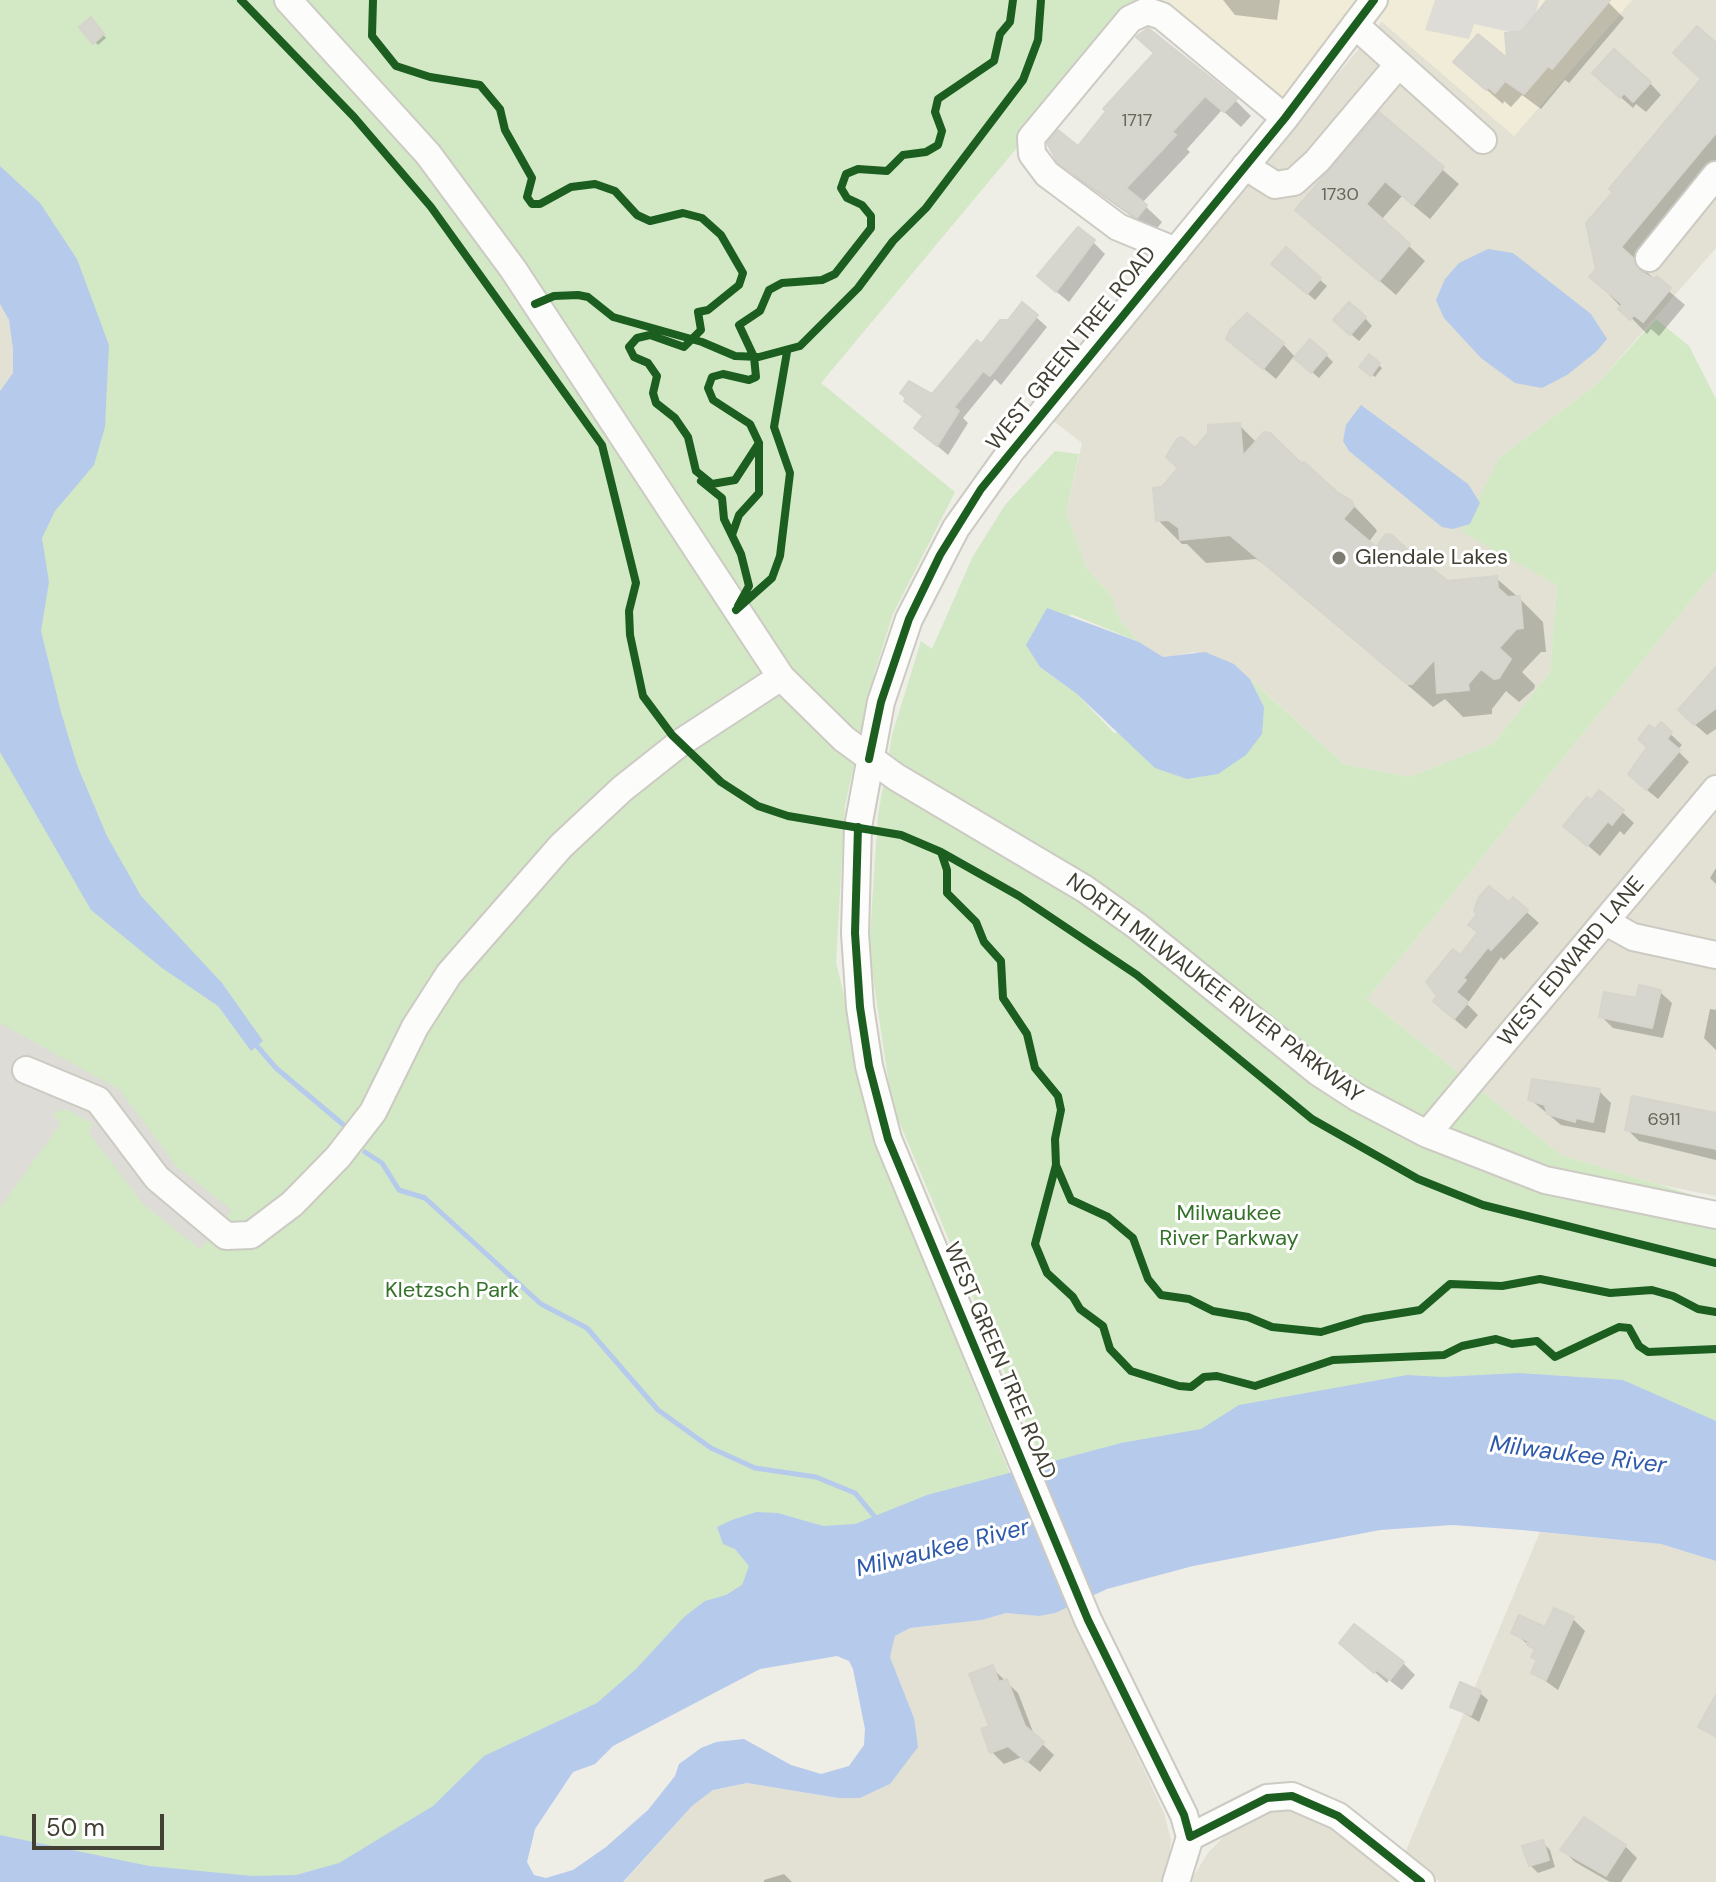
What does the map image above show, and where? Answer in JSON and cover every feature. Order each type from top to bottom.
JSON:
[{"type":"street","name":"NORTH MILWAUKEE RIVER PARKWAY","points":[[288,0],[428,154],[513,269],[781,677],[869,759],[1085,889],[1137,926],[1318,1072],[1358,1098],[1427,1134],[1545,1180],[1716,1215]]},
{"type":"street","name":"WEST GREEN TREE ROAD","points":[[1190,1837],[1184,1815],[1088,1620],[911,1203],[888,1139],[869,1066],[860,1007],[855,933],[858,827],[881,702],[909,619],[956,528],[981,489],[1285,118],[1374,0]]},
{"type":"street","points":[[1176,251],[1118,227],[1047,174],[1032,154],[1031,138],[1130,19],[1147,11],[1162,16],[1285,118]]},
{"type":"street","points":[[1355,25],[1483,140]]},
{"type":"street","points":[[1245,166],[1275,185],[1294,182],[1311,167],[1398,65]]},
{"type":"street","points":[[1649,258],[1716,175]]},
{"type":"street","points":[[26,1070],[98,1100],[157,1178],[226,1236],[251,1235],[292,1204],[338,1157],[373,1112],[415,1027],[449,974],[561,846],[622,789],[680,743],[712,719],[781,677]]},
{"type":"street","name":"WEST EDWARD LANE","points":[[1427,1134],[1716,789]]},
{"type":"street","points":[[1606,922],[1633,937],[1716,955]]},
{"type":"street","points":[[1176,1882],[1190,1837],[1267,1798],[1292,1796],[1338,1816],[1421,1882]]},
{"type":"shaded area","points":[[1165,0],[1632,0],[1514,136],[1367,9],[1291,111]]},
{"type":"shaded area","points":[[1435,0],[1539,0],[1536,13],[1519,34],[1474,24],[1469,39],[1425,30]]},
{"type":"shaded area","points":[[1632,0],[1716,0],[1716,248],[1598,383],[1499,458],[1463,531],[1557,585],[1550,672],[1493,744],[1409,777],[1344,764],[1234,664],[1194,652],[1163,658],[1139,642],[1120,620],[1111,595],[1087,569],[1066,512],[1082,443],[1051,419],[1382,21],[1514,136]]},
{"type":"shaded area","points":[[0,304],[9,320],[13,373],[0,391]]},
{"type":"shaded area","points":[[1716,570],[1716,1196],[1657,1184],[1561,1155],[1367,999]]},
{"type":"shaded area","points":[[0,1023],[120,1090],[177,1167],[232,1210],[200,1249],[144,1205],[88,1132],[94,1124],[66,1109],[52,1114],[61,1123],[0,1208]]},
{"type":"shaded area","points":[[1540,1532],[1661,1544],[1716,1561],[1716,1882],[1440,1882],[1405,1853]]},
{"type":"shaded area","points":[[1068,1607],[1164,1813],[1171,1840],[1166,1882],[624,1882],[692,1806],[713,1790],[747,1783],[838,1798],[860,1798],[890,1784],[914,1718],[890,1657],[895,1636],[910,1628],[982,1620],[1006,1613],[1039,1616]]},
{"type":"shaded area","points":[[1291,1805],[1326,1820],[1406,1882],[1190,1882],[1208,1853],[1238,1822]]},
{"type":"green space","name":"Kletzsch Park","points":[[0,0],[1140,0],[821,383],[955,492],[893,614],[874,674],[845,806],[836,962],[884,1163],[1010,1474],[703,1666],[423,1882],[0,1882],[0,463],[51,414],[0,243]]},
{"type":"green space","name":"Milwaukee River Parkway","points":[[1656,319],[1689,346],[1716,399],[1716,570],[1367,999],[1561,1155],[1716,1202],[1716,1500],[1046,1470],[892,1105],[869,950],[878,815],[892,735],[921,641],[932,649],[973,556],[1005,505],[1055,451],[1079,454],[1066,512],[1087,569],[1111,595],[1120,620],[1139,642],[1071,614],[1040,667],[1077,694],[1114,733],[1264,707],[1250,679],[1344,764],[1409,777],[1493,744],[1550,672],[1557,585],[1462,532],[1499,458],[1598,383]]},
{"type":"water","points":[[0,166],[40,203],[77,259],[109,345],[105,427],[94,465],[55,511],[42,538],[49,582],[41,631],[61,712],[77,765],[107,836],[141,896],[222,983],[263,1041],[251,1051],[218,1006],[162,968],[91,910],[0,752],[0,391],[13,373],[13,350],[9,320],[0,304]]},
{"type":"water","points":[[1488,249],[1513,253],[1591,314],[1607,339],[1596,352],[1567,375],[1542,388],[1515,383],[1481,358],[1444,318],[1436,300],[1445,279],[1459,263]]},
{"type":"water","points":[[1361,405],[1468,484],[1480,503],[1470,524],[1453,529],[1442,527],[1349,451],[1343,441],[1346,425]]},
{"type":"water","points":[[1047,608],[1139,642],[1163,657],[1205,652],[1234,664],[1250,679],[1264,707],[1262,734],[1246,755],[1218,774],[1187,779],[1155,768],[1077,694],[1040,667],[1026,645]]},
{"type":"water","name":"Milwaukee River","points":[[1519,1373],[1623,1380],[1716,1421],[1716,1561],[1661,1544],[1522,1530],[1453,1525],[1380,1530],[1193,1566],[1107,1589],[1055,1613],[1039,1616],[1006,1613],[982,1620],[910,1628],[895,1636],[890,1657],[914,1718],[918,1747],[890,1784],[860,1798],[838,1798],[747,1783],[713,1790],[692,1806],[623,1882],[0,1882],[0,1835],[149,1866],[252,1876],[296,1875],[339,1863],[433,1806],[484,1756],[597,1703],[636,1669],[684,1617],[705,1601],[726,1595],[742,1585],[749,1566],[735,1549],[723,1544],[717,1527],[732,1520],[756,1512],[778,1513],[823,1526],[855,1524],[927,1495],[1121,1443],[1201,1429],[1239,1405],[1407,1375],[1443,1377]],"holes":[[[837,1656],[849,1661],[865,1729],[864,1745],[849,1766],[821,1774],[791,1765],[744,1739],[716,1742],[701,1748],[679,1764],[675,1776],[648,1810],[606,1847],[573,1870],[546,1878],[534,1875],[527,1862],[535,1829],[573,1772],[595,1764],[613,1746],[760,1669]]]},
{"type":"building","points":[[1547,0],[1610,0],[1552,69],[1548,66],[1524,94],[1505,81],[1495,93],[1488,87],[1486,90],[1453,62],[1478,34],[1507,58],[1505,33],[1522,31]]},
{"type":"building","points":[[91,17],[104,34],[93,44],[79,27]]},
{"type":"building","points":[[1697,26],[1716,43],[1716,133],[1621,247],[1633,258],[1640,271],[1654,279],[1657,276],[1671,288],[1643,322],[1634,315],[1630,320],[1618,309],[1622,304],[1589,277],[1596,269],[1586,223],[1613,192],[1609,189],[1701,79],[1673,53]]},
{"type":"building","points":[[1148,28],[1237,99],[1224,112],[1205,96],[1172,132],[1176,135],[1126,188],[1147,205],[1137,218],[1058,163],[1047,143],[1058,130],[1078,146],[1106,111],[1103,109],[1154,53],[1136,37]]},
{"type":"building","points":[[1614,49],[1651,82],[1633,102],[1624,93],[1620,98],[1592,73]]},
{"type":"building","points":[[1379,112],[1444,167],[1413,205],[1385,181],[1366,204],[1410,244],[1379,281],[1295,210]]},
{"type":"building","points":[[1078,227],[1095,240],[1056,292],[1037,276]]},
{"type":"building","points":[[1286,247],[1321,278],[1307,294],[1271,264]]},
{"type":"building","points":[[1022,302],[1038,315],[990,376],[983,371],[954,407],[959,411],[937,446],[914,428],[923,416],[904,401],[906,398],[900,393],[909,381],[932,394],[977,340],[981,344],[1000,320],[1008,320]]},
{"type":"building","points":[[1349,302],[1366,317],[1350,335],[1333,320]]},
{"type":"building","points":[[1247,313],[1284,343],[1263,369],[1226,339],[1230,330]]},
{"type":"building","points":[[1310,339],[1327,354],[1311,373],[1294,358]]},
{"type":"building","points":[[1369,354],[1380,363],[1371,376],[1359,367]]},
{"type":"building","name":"Glendale Lakes","points":[[1240,423],[1243,456],[1264,432],[1270,433],[1302,464],[1304,462],[1337,492],[1352,501],[1354,506],[1343,519],[1376,547],[1386,534],[1392,535],[1424,566],[1426,564],[1448,581],[1497,576],[1498,588],[1508,597],[1520,596],[1523,628],[1516,629],[1499,648],[1511,659],[1499,678],[1494,679],[1481,669],[1468,684],[1469,690],[1437,693],[1435,659],[1412,684],[1407,684],[1230,535],[1180,540],[1179,528],[1168,520],[1156,521],[1153,488],[1162,487],[1178,468],[1166,457],[1177,439],[1182,437],[1195,448],[1208,433],[1208,425]]},
{"type":"building","points":[[1716,667],[1716,708],[1694,725],[1678,710]]},
{"type":"building","points":[[1661,722],[1672,732],[1667,739],[1680,750],[1646,790],[1628,774],[1647,747],[1638,739],[1649,725],[1655,729]]},
{"type":"building","points":[[1599,790],[1624,810],[1612,825],[1608,821],[1587,846],[1563,826],[1587,797],[1591,800]]},
{"type":"building","points":[[1489,886],[1509,902],[1513,897],[1528,910],[1491,950],[1488,947],[1463,978],[1466,980],[1456,992],[1468,1002],[1454,1019],[1433,1001],[1437,996],[1426,982],[1453,949],[1460,955],[1478,932],[1468,925],[1477,914],[1474,911],[1479,897]]},
{"type":"building","points":[[1639,985],[1661,990],[1652,1028],[1599,1017],[1604,992],[1636,998]]},
{"type":"building","points":[[1532,1079],[1600,1089],[1593,1122],[1576,1118],[1575,1122],[1547,1114],[1545,1105],[1528,1100]]},
{"type":"building","points":[[1632,1096],[1716,1113],[1716,1149],[1625,1130]]},
{"type":"building","points":[[1554,1608],[1574,1617],[1546,1680],[1531,1673],[1537,1660],[1531,1657],[1535,1649],[1527,1645],[1528,1641],[1511,1633],[1519,1615],[1545,1627]]},
{"type":"building","points":[[1354,1624],[1404,1662],[1390,1680],[1377,1670],[1374,1673],[1339,1643]]},
{"type":"building","points":[[993,1665],[999,1682],[1007,1679],[1025,1726],[1044,1742],[1027,1762],[1008,1746],[990,1753],[981,1729],[989,1726],[969,1674]]},
{"type":"building","points":[[1460,1682],[1481,1691],[1471,1715],[1450,1707]]},
{"type":"building","points":[[1716,1695],[1716,1737],[1698,1727]]},
{"type":"building","points":[[1584,1817],[1626,1845],[1606,1876],[1560,1850]]},
{"type":"building","points":[[1543,1840],[1549,1860],[1529,1866],[1522,1846]]},
{"type":"waterway","points":[[257,1046],[276,1068],[346,1127]]},
{"type":"waterway","points":[[365,1152],[382,1163],[399,1190],[425,1198],[541,1304],[587,1328],[658,1410],[711,1448],[755,1468],[816,1477],[855,1493],[880,1523]]},
{"type":"cycle path","points":[[241,0],[354,117],[431,207],[602,445],[636,583],[629,611],[630,635],[643,696],[672,735],[721,782],[758,806],[788,816],[901,835],[941,852],[1019,896],[1137,975],[1312,1119],[1418,1179],[1483,1205],[1716,1263]]},
{"type":"cycle path","points":[[373,0],[372,36],[396,66],[430,77],[480,85],[500,109],[505,130],[532,178],[527,197],[532,204],[540,204],[571,187],[595,184],[615,191],[637,215],[650,221],[683,213],[702,218],[721,235],[743,273],[739,285],[708,310],[698,312],[701,330],[684,347],[650,335],[637,338],[629,347],[634,357],[648,363],[657,376],[653,393],[656,403],[675,418],[688,437],[696,471],[712,484],[735,480],[759,443]]},
{"type":"cycle path","points":[[732,535],[739,515],[759,493],[759,443],[750,424],[713,400],[708,388],[712,377],[723,374],[749,380],[756,377],[754,357],[739,325],[760,311],[769,290],[782,283],[822,280],[835,274],[871,228],[871,216],[862,205],[847,198],[841,188],[846,174],[858,169],[887,171],[903,155],[926,152],[938,145],[942,131],[935,112],[938,99],[994,61],[1000,34],[1010,22],[1013,0]]},
{"type":"cycle path","points":[[535,304],[554,296],[588,297],[613,317],[702,342],[735,356],[759,357],[800,346],[858,288],[893,241],[926,208],[1023,80],[1038,40],[1041,0]]},
{"type":"cycle path","points":[[869,759],[881,702],[909,619],[940,555],[981,489],[1285,118],[1374,0]]},
{"type":"cycle path","points":[[736,610],[772,578],[780,556],[790,473],[774,427],[787,352]]},
{"type":"cycle path","points":[[701,481],[722,498],[724,519],[741,554],[749,586],[738,606]]},
{"type":"cycle path","points":[[858,827],[855,933],[860,1007],[869,1066],[888,1139],[1088,1620],[1184,1815],[1190,1837],[1267,1798],[1292,1796],[1338,1816],[1421,1882]]},
{"type":"cycle path","points":[[941,852],[947,870],[947,893],[976,922],[984,942],[1001,961],[1003,998],[1027,1034],[1035,1068],[1058,1096],[1061,1110],[1055,1139],[1056,1165],[1035,1244],[1047,1273],[1073,1297],[1080,1309],[1103,1326],[1110,1349],[1131,1371],[1179,1386],[1191,1387],[1204,1377],[1217,1376],[1255,1386],[1333,1360],[1444,1355],[1462,1346],[1496,1339],[1512,1344],[1537,1341],[1555,1357],[1619,1327],[1629,1328],[1639,1346],[1648,1352],[1716,1349]]},
{"type":"cycle path","points":[[1056,1165],[1071,1200],[1108,1217],[1133,1238],[1148,1279],[1161,1295],[1189,1299],[1213,1311],[1248,1317],[1272,1327],[1321,1332],[1364,1319],[1420,1310],[1450,1284],[1502,1286],[1540,1279],[1610,1293],[1652,1290],[1673,1296],[1698,1309],[1716,1312]]},
{"type":"place","name":"Glendale Lakes","points":[[1339,558]]}]
